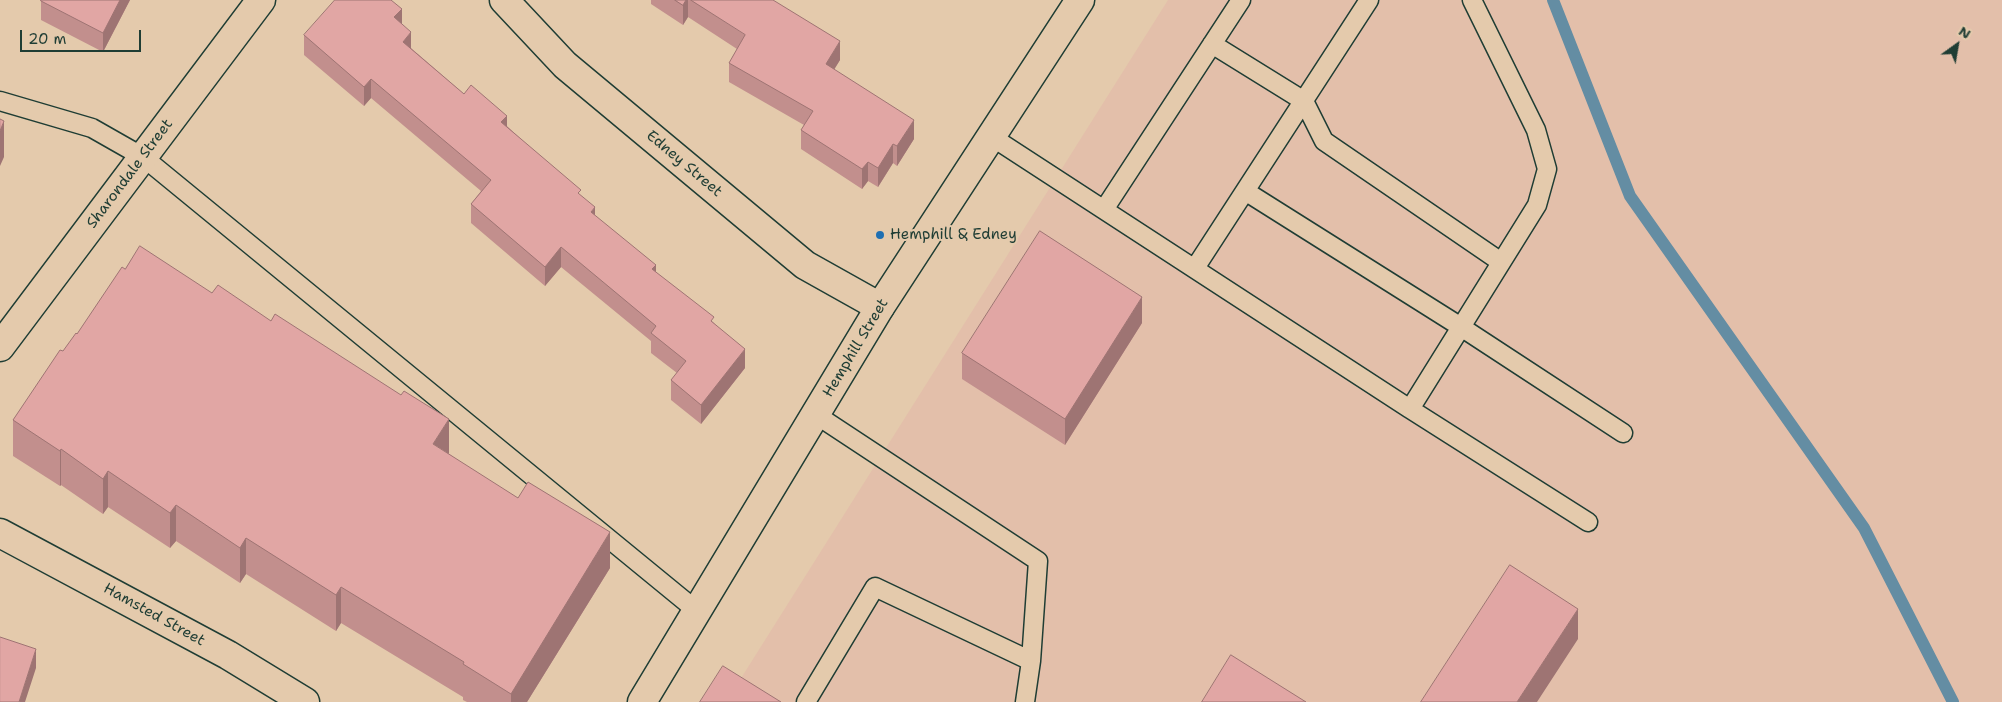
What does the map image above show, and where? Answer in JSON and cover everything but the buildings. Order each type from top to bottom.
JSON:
[{"type":"street","name":"Sharondale Street","points":[[0,347],[261,0]]},
{"type":"street","name":"Edney Street","points":[[504,0],[566,65],[805,265],[880,307]]},
{"type":"street","name":"Hemphill Street","points":[[642,702],[880,307],[1080,0]]},
{"type":"street","name":"Hamsted Street","points":[[0,533],[228,655],[305,702]]},
{"type":"lane","points":[[1105,208],[1241,0]]},
{"type":"lane","points":[[1195,268],[1369,0]]},
{"type":"lane","points":[[1410,408],[1537,204],[1547,169],[1536,130],[1472,0]]},
{"type":"lane","points":[[1212,44],[1304,101],[1324,141],[1501,262]]},
{"type":"lane","points":[[0,101],[92,128],[143,157],[697,611]]},
{"type":"lane","points":[[992,137],[1105,208],[1588,522]]},
{"type":"lane","points":[[1245,191],[1461,327],[1623,434]]},
{"type":"lane","points":[[815,414],[1038,561],[1031,661],[1025,702]]},
{"type":"lane","points":[[806,702],[875,587],[1031,661]]},
{"type":"shaded area","points":[[1168,0],[2002,0],[2002,702],[726,702]]},
{"type":"waterway","points":[[1553,0],[1630,196],[1864,528],[1953,702]]},
{"type":"place","name":"Hemphill & Edney","points":[[880,235]]}]
